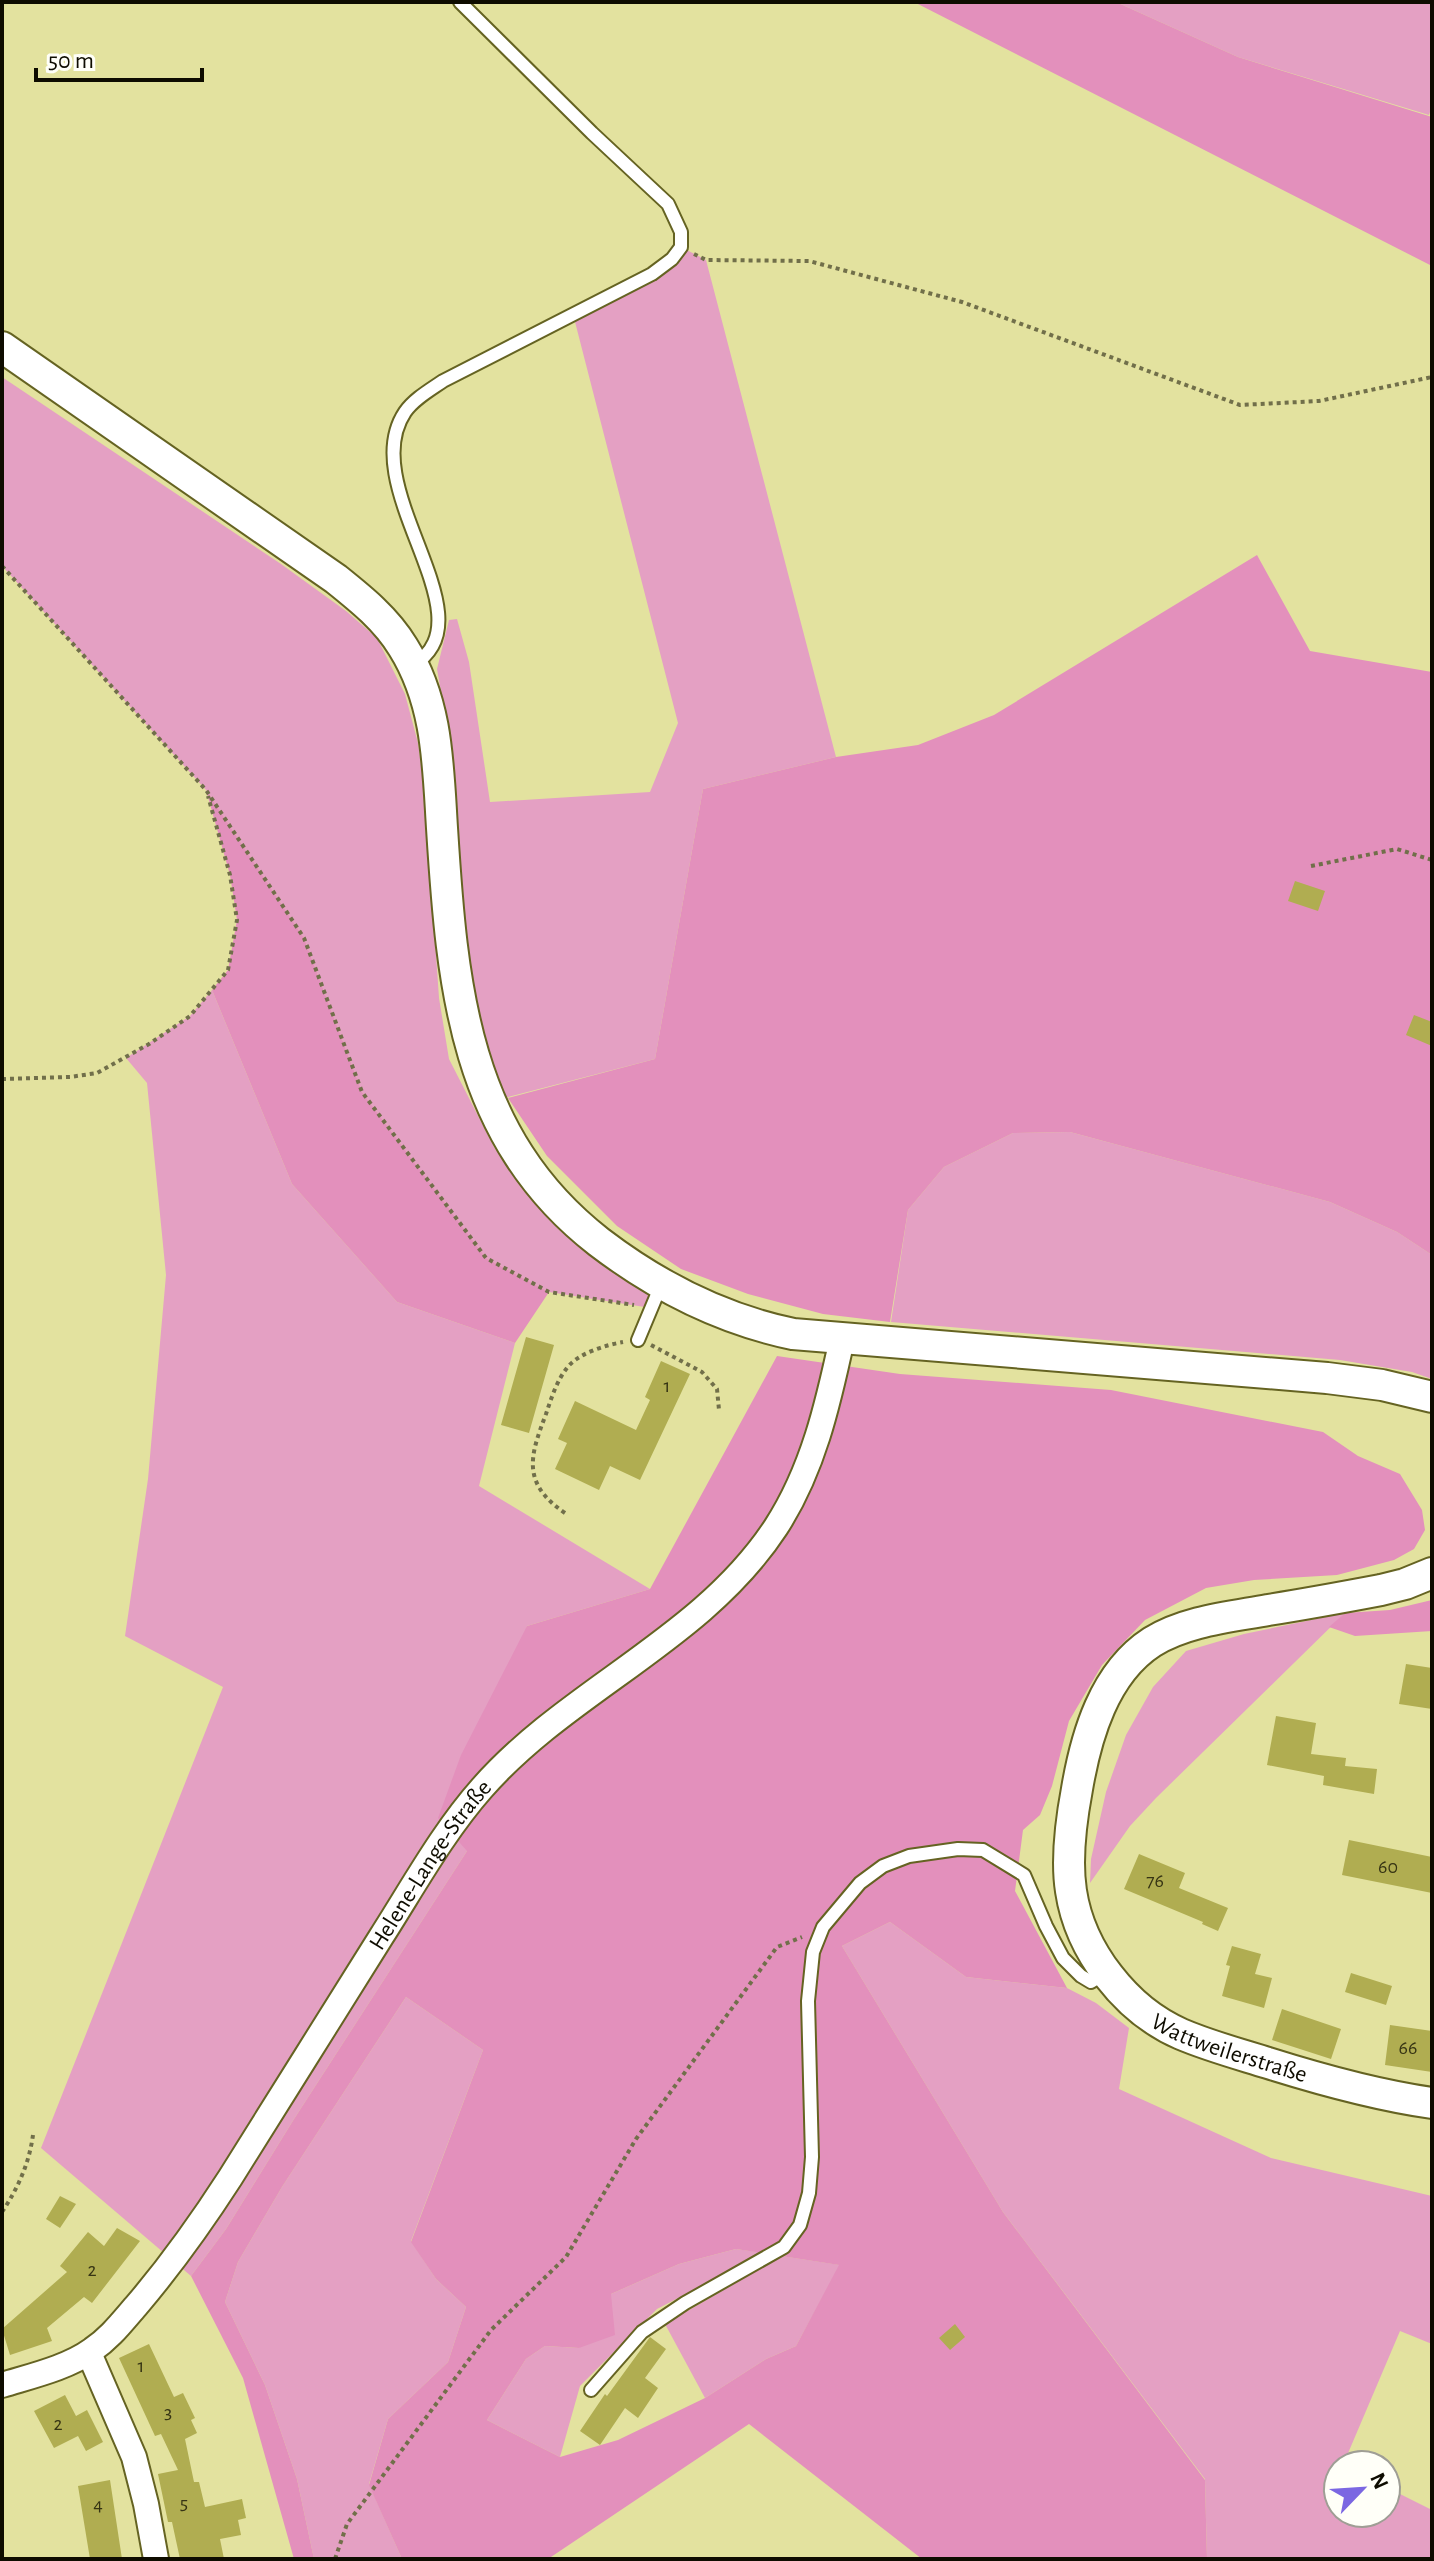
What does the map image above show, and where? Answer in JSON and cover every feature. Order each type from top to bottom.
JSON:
[{"type":"street","points":[[2,347],[336,579],[370,607],[396,636],[413,665],[434,725],[446,897],[468,1042],[489,1100],[517,1151],[555,1202],[656,1297],[697,1304],[758,1326],[793,1334],[1311,1376],[1382,1385],[1432,1397]]},
{"type":"street","name":"Helene-Lange-Straße","points":[[2,2385],[89,2353],[109,2337],[171,2265],[193,2233],[409,1892],[480,1790],[507,1761],[538,1736],[684,1626],[754,1558],[788,1507],[807,1468],[820,1431],[842,1339]]},
{"type":"street","name":"Wattweilerstraße","points":[[1432,1573],[1381,1590],[1207,1621],[1153,1641],[1130,1660],[1091,1725],[1075,1797],[1070,1859],[1071,1889],[1077,1918],[1107,1972],[1141,2009],[1181,2034],[1342,2086],[1432,2103]]},
{"type":"street","points":[[89,2353],[134,2457],[156,2559]]},
{"type":"lane","points":[[413,665],[432,648],[438,631],[438,611],[392,466],[392,447],[405,411],[443,381],[652,274],[672,259],[681,247],[681,232],[668,204],[460,2]]},
{"type":"lane","points":[[638,1340],[656,1297]]},
{"type":"lane","points":[[591,2390],[642,2332],[685,2303],[784,2247],[800,2225],[809,2193],[812,2157],[808,2001],[813,1952],[823,1927],[860,1883],[883,1866],[909,1856],[983,1850],[1024,1875],[1063,1958],[1081,1976],[1091,1982],[1107,1972]]},
{"type":"path","points":[[681,247],[706,260],[809,261],[962,302],[1240,405],[1319,401],[1432,377]]},
{"type":"path","points":[[2,566],[206,790],[304,938],[362,1092],[486,1258],[549,1292],[656,1297]]},
{"type":"path","points":[[2,1079],[97,1073],[138,1051],[190,1016],[228,970],[237,920],[230,875],[206,790]]},
{"type":"path","points":[[1311,866],[1397,849],[1432,860]]},
{"type":"path","points":[[565,1513],[536,1484],[531,1453],[567,1366],[585,1354],[638,1340],[702,1372],[717,1389],[719,1410]]},
{"type":"path","points":[[335,2559],[347,2524],[491,2330],[566,2257],[636,2139],[777,1947],[823,1927]]},
{"type":"path","points":[[2,2212],[16,2192],[30,2157],[33,2135]]},
{"type":"shaded area","points":[[914,2],[1116,2],[1238,57],[1432,117],[1432,266]]},
{"type":"shaded area","points":[[1116,2],[1432,2],[1432,106],[1429,115],[1238,57]]},
{"type":"shaded area","points":[[681,247],[706,260],[836,757],[703,789],[655,1059],[500,1099],[479,1035],[468,968],[450,743],[437,669],[449,620],[457,619],[469,662],[490,802],[650,792],[678,723],[573,314],[652,274]]},
{"type":"shaded area","points":[[2,377],[281,564],[346,611],[377,638],[405,694],[418,743],[425,794],[439,998],[449,1059],[494,1147],[523,1188],[557,1225],[603,1262],[656,1298],[651,1308],[549,1292],[486,1258],[362,1092],[304,938],[206,790],[2,566]]},
{"type":"shaded area","points":[[1257,555],[1310,651],[1432,672],[1432,1255],[1397,1232],[1330,1202],[1070,1132],[1013,1133],[944,1167],[908,1210],[890,1322],[823,1314],[748,1294],[681,1269],[617,1226],[547,1156],[508,1098],[655,1059],[703,789],[836,757],[918,745],[994,715]]},
{"type":"shaded area","points":[[206,790],[304,938],[362,1092],[486,1258],[549,1292],[515,1343],[397,1302],[292,1184],[212,990],[228,970],[237,920],[230,875]]},
{"type":"shaded area","points":[[212,990],[292,1184],[397,1302],[515,1343],[479,1486],[650,1589],[527,1626],[467,1851],[226,2229],[191,2276],[41,2148],[223,1687],[125,1636],[148,1479],[166,1275],[147,1083],[126,1058],[190,1016]]},
{"type":"shaded area","points":[[1070,1132],[1330,1202],[1397,1232],[1432,1255],[1432,1379],[1412,1372],[1340,1360],[891,1322],[908,1210],[944,1167],[1013,1133]]},
{"type":"shaded area","points":[[777,1356],[900,1374],[1111,1390],[1323,1432],[1358,1456],[1400,1474],[1422,1510],[1425,1530],[1414,1549],[1394,1560],[1337,1575],[1254,1580],[1206,1588],[1145,1620],[1102,1665],[1069,1721],[1052,1786],[1040,1815],[1023,1830],[1015,1891],[1067,1988],[966,1977],[890,1922],[842,1946],[1003,2212],[1205,2480],[1207,2559],[922,2559],[749,2424],[548,2559],[402,2559],[369,2485],[388,2419],[448,2362],[466,2307],[436,2279],[411,2242],[483,2050],[406,1997],[282,2187],[238,2262],[225,2302],[265,2385],[297,2479],[314,2559],[294,2559],[243,2378],[191,2276],[226,2229],[467,1851],[438,1818],[461,1755],[527,1626],[650,1589]],"holes":[[[736,2249],[839,2265],[796,2346],[766,2359],[705,2398],[618,2440],[560,2457],[487,2420],[526,2359],[545,2346],[579,2348],[615,2335],[611,2294],[679,2264]]]},
{"type":"shaded area","points":[[1432,1600],[1432,1631],[1355,1636],[1329,1627],[1345,1613],[1390,1610]]},
{"type":"shaded area","points":[[1345,1613],[1156,1798],[1130,1826],[1090,1883],[1091,1859],[1106,1792],[1126,1735],[1153,1687],[1186,1651],[1244,1634]]},
{"type":"shaded area","points":[[890,1922],[966,1977],[1067,1988],[1096,2003],[1129,2028],[1119,2089],[1271,2158],[1432,2196],[1432,2344],[1400,2331],[1350,2449],[1322,2449],[1322,2529],[1402,2529],[1402,2495],[1432,2510],[1432,2559],[1207,2559],[1205,2479],[1003,2212],[842,1946]]},
{"type":"shaded area","points":[[406,1997],[483,2050],[411,2241],[436,2279],[466,2307],[448,2362],[388,2419],[369,2484],[402,2559],[314,2559],[297,2479],[265,2385],[225,2302],[238,2262],[282,2187]]},
{"type":"shaded area","points":[[736,2249],[765,2253],[657,2309],[580,2386],[560,2457],[487,2420],[526,2359],[545,2346],[579,2348],[611,2294],[679,2264]]},
{"type":"shaded area","points":[[782,2256],[840,2265],[796,2346],[766,2359],[705,2398],[665,2324]]},
{"type":"building","points":[[1295,881],[1325,891],[1318,911],[1288,901]]},
{"type":"building","points":[[1414,1015],[1432,1022],[1432,1046],[1406,1035]]},
{"type":"building","points":[[526,1337],[554,1345],[529,1433],[501,1425]]},
{"type":"building","points":[[661,1361],[690,1374],[640,1480],[610,1466],[599,1490],[555,1469],[567,1443],[558,1439],[575,1401],[636,1430],[650,1400],[645,1397]]},
{"type":"building","points":[[1406,1664],[1432,1668],[1432,1709],[1399,1704]]},
{"type":"building","points":[[1276,1716],[1316,1723],[1311,1754],[1346,1758],[1345,1766],[1377,1769],[1374,1794],[1323,1785],[1324,1776],[1267,1765]]},
{"type":"building","points":[[1349,1840],[1432,1857],[1432,1893],[1342,1875]]},
{"type":"building","points":[[1139,1854],[1185,1873],[1179,1888],[1228,1908],[1218,1931],[1124,1889]]},
{"type":"building","points":[[1232,1946],[1261,1954],[1255,1974],[1272,1978],[1264,2008],[1222,1996]]},
{"type":"building","points":[[1351,1973],[1392,1986],[1386,2005],[1345,1992]]},
{"type":"building","points":[[1282,2009],[1341,2029],[1331,2059],[1272,2040]]},
{"type":"building","points":[[1390,2025],[1432,2031],[1432,2072],[1385,2065]]},
{"type":"building","points":[[60,2196],[76,2204],[60,2228],[46,2219]]},
{"type":"building","points":[[117,2228],[140,2241],[92,2303],[84,2297],[47,2328],[52,2341],[10,2355],[2,2329],[67,2272],[60,2266],[88,2232],[104,2246]]},
{"type":"building","points":[[955,2324],[965,2337],[950,2350],[939,2338]]},
{"type":"building","points":[[650,2337],[666,2349],[645,2378],[658,2388],[638,2418],[625,2408],[600,2445],[580,2431]]},
{"type":"building","points":[[149,2344],[174,2397],[183,2393],[195,2418],[191,2420],[197,2433],[185,2439],[194,2482],[199,2482],[205,2507],[242,2499],[246,2518],[238,2520],[241,2535],[220,2539],[224,2559],[180,2559],[158,2474],[178,2470],[161,2434],[155,2436],[119,2358]]},
{"type":"building","points":[[65,2395],[76,2416],[87,2410],[103,2442],[86,2451],[78,2436],[54,2448],[34,2411]]},
{"type":"building","points":[[110,2480],[122,2559],[90,2559],[78,2486]]}]
